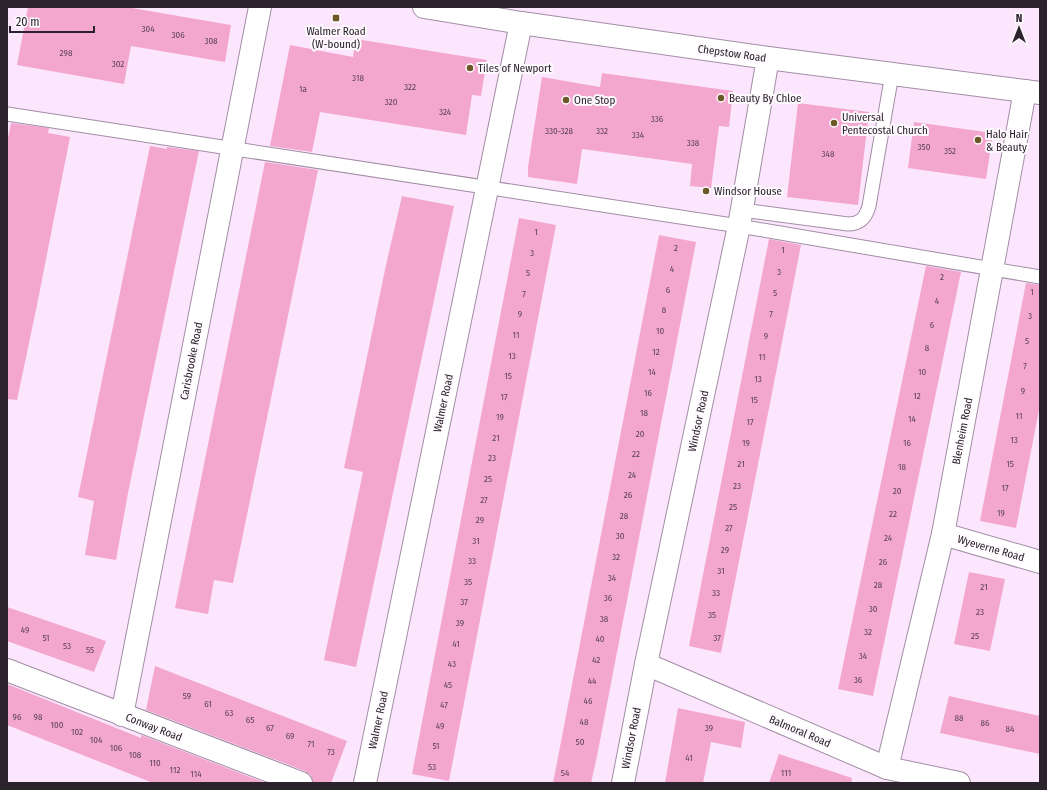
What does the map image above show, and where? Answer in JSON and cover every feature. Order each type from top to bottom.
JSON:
[{"type":"street","name":"Carisbrooke Road","points":[[122,715],[260,7]]},
{"type":"street","name":"Chepstow Road","points":[[424,7],[521,23],[768,58],[1032,92]]},
{"type":"street","name":"Walmer Road","points":[[365,783],[521,23]]},
{"type":"street","name":"Windsor Road","points":[[623,783],[646,664],[741,218],[768,58]]},
{"type":"street","name":"Blenheim Road","points":[[887,768],[943,534],[992,270],[1032,92]]},
{"type":"street","name":"Wyeverne Road","points":[[943,534],[1040,562]]},
{"type":"street","name":"Balmoral Road","points":[[646,664],[887,768],[959,783]]},
{"type":"street","name":"Conway Road","points":[[7,670],[301,783]]},
{"type":"lane","points":[[7,114],[488,187],[741,218],[854,224],[863,220],[869,206],[892,74]]},
{"type":"lane","points":[[741,218],[992,270],[1040,277]]},
{"type":"building","points":[[28,7],[126,7],[231,25],[225,62],[131,46],[124,84],[17,65]]},
{"type":"building","points":[[356,39],[487,60],[481,96],[472,95],[466,135],[320,112],[312,152],[270,146],[290,45],[353,57]]},
{"type":"building","points":[[602,73],[733,91],[729,127],[719,126],[711,188],[690,186],[692,164],[582,149],[577,184],[528,177],[528,167],[542,77],[600,87]]},
{"type":"building","points":[[798,103],[869,112],[858,205],[787,197]]},
{"type":"building","points":[[914,122],[993,133],[986,179],[908,168]]},
{"type":"building","points":[[11,123],[49,128],[48,133],[70,137],[17,400],[7,399],[7,143]]},
{"type":"building","points":[[150,146],[167,149],[167,147],[199,151],[128,493],[116,560],[85,555],[94,501],[78,497]]},
{"type":"building","points":[[265,162],[318,170],[233,583],[214,580],[208,614],[175,608]]},
{"type":"building","points":[[402,196],[454,206],[356,667],[324,660],[363,472],[344,468],[386,265]]},
{"type":"building","points":[[519,218],[556,225],[449,781],[412,774]]},
{"type":"building","points":[[659,235],[696,242],[597,756],[591,783],[553,783]]},
{"type":"building","points":[[769,239],[801,245],[721,653],[689,646]]},
{"type":"building","points":[[926,266],[961,272],[873,696],[838,689]]},
{"type":"building","points":[[1026,283],[1040,285],[1040,405],[1016,528],[980,521]]},
{"type":"building","points":[[969,572],[1005,579],[990,651],[954,644]]},
{"type":"building","points":[[7,607],[106,641],[94,672],[7,641]]},
{"type":"building","points":[[155,666],[347,741],[331,783],[313,783],[311,775],[305,771],[146,710]]},
{"type":"building","points":[[7,684],[141,738],[141,735],[266,783],[153,783],[7,725]]},
{"type":"building","points":[[949,696],[1040,716],[1040,754],[940,733]]},
{"type":"building","points":[[678,708],[745,722],[741,748],[711,742],[703,783],[665,783]]},
{"type":"building","points":[[779,754],[852,778],[851,783],[769,783]]},
{"type":"place","name":"Walmer Road (W-bound)","points":[[336,18]]},
{"type":"place","name":"Tiles of Newport","points":[[470,68]]},
{"type":"place","name":"Beauty By Chloe","points":[[721,98]]},
{"type":"place","name":"One Stop","points":[[566,100]]},
{"type":"place","name":"Universal Pentecostal Church","points":[[834,123]]},
{"type":"place","name":"Halo Hair & Beauty","points":[[978,140]]},
{"type":"place","name":"Windsor House","points":[[706,191]]}]
